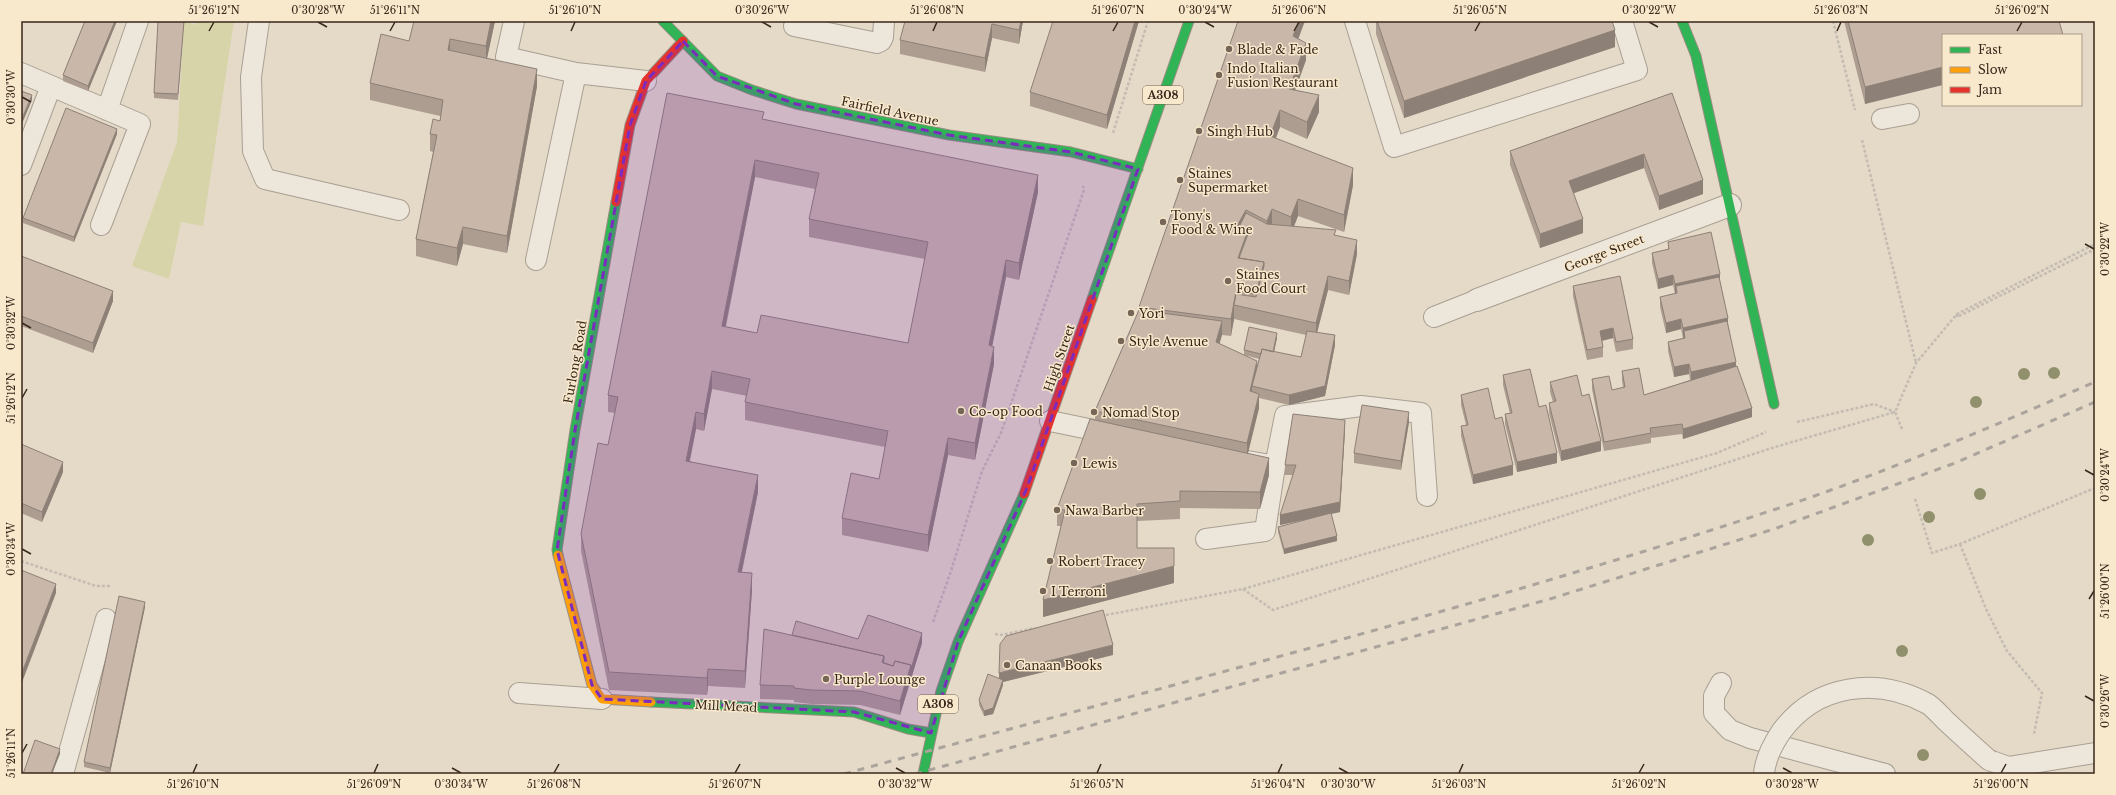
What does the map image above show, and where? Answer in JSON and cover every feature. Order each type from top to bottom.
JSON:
[{"type":"street","name":"Fairfield Avenue","points":[[663,21],[717,76],[752,90],[796,104],[950,135],[1071,152],[1138,169]]},
{"type":"street","name":"High Street","points":[[924,772],[941,691],[958,642],[1027,488],[1189,21]]},
{"type":"street","points":[[1682,21],[1696,56],[1774,404]]},
{"type":"street","name":"Furlong Road","points":[[602,699],[592,685],[557,550],[575,430],[630,125],[646,81],[683,41]]},
{"type":"street","name":"George Street","points":[[1477,300],[1730,205]]},
{"type":"street","name":"Mill Mead","points":[[602,699],[854,712],[908,729],[931,733]]},
{"type":"lane","points":[[108,110],[138,21]]},
{"type":"lane","points":[[259,21],[251,77],[253,151],[265,179],[399,210]]},
{"type":"lane","points":[[514,21],[506,57],[576,73],[646,81]]},
{"type":"lane","points":[[794,26],[877,43],[881,41],[883,37],[884,21]]},
{"type":"lane","points":[[1354,21],[1394,147],[1637,70],[1622,21]]},
{"type":"lane","points":[[21,73],[140,124],[101,225]]},
{"type":"lane","points":[[536,260],[576,73]]},
{"type":"lane","points":[[21,165],[51,86]]},
{"type":"lane","points":[[1882,119],[1908,114]]},
{"type":"lane","points":[[1434,317],[1477,300]]},
{"type":"lane","points":[[1206,539],[1264,531],[1285,416],[1361,406],[1421,413],[1427,496]]},
{"type":"lane","points":[[1050,421],[1129,437]]},
{"type":"lane","points":[[1221,456],[1275,466]]},
{"type":"lane","points":[[63,774],[106,619]]},
{"type":"lane","points":[[1721,683],[1714,696],[1714,713],[1730,730],[1750,738],[1885,774]]},
{"type":"lane","points":[[1764,774],[1764,768],[1774,743],[1792,718],[1815,700],[1845,689],[1876,687],[1903,694],[1929,705],[1992,767],[2008,767],[2095,753]]},
{"type":"lane","name":"Mill Mead","points":[[519,693],[602,699]]},
{"type":"path","points":[[1105,133],[1112,135],[1148,21]]},
{"type":"path","points":[[1833,21],[1855,112]]},
{"type":"path","points":[[1861,135],[1916,363]]},
{"type":"path","points":[[932,625],[982,471],[1001,433],[1084,190],[1082,183]]},
{"type":"path","points":[[1902,429],[1895,412],[1916,363],[1957,314],[2095,244]]},
{"type":"path","points":[[1957,314],[1957,317],[2095,249]]},
{"type":"path","points":[[1794,423],[1874,404],[1895,412]]},
{"type":"path","points":[[1243,589],[1273,610],[1767,450],[1895,412]]},
{"type":"path","points":[[1095,617],[1243,589],[1717,453],[1772,429]]},
{"type":"path","points":[[1915,499],[1932,553],[1960,544],[2095,488]]},
{"type":"path","points":[[1960,544],[1986,609],[2007,651],[2042,693],[2033,742]]},
{"type":"path","points":[[21,561],[96,586],[111,586]]},
{"type":"path","points":[[989,633],[1002,635],[1040,627]]},
{"type":"highlighted area","points":[[683,41],[717,76],[796,104],[949,135],[1071,152],[1138,169],[1027,488],[958,642],[931,733],[854,712],[602,699],[592,685],[557,550],[575,430],[630,125],[646,81]]},
{"type":"shaded area","points":[[184,21],[196,25],[197,21],[234,21],[203,226],[181,222],[169,279],[132,266],[177,142]]},
{"type":"building","points":[[85,21],[115,21],[88,86],[63,75]]},
{"type":"building","points":[[158,21],[184,21],[178,94],[154,93]]},
{"type":"building","points":[[414,21],[491,21],[486,46],[450,39],[448,50],[537,69],[507,236],[463,227],[457,248],[416,239],[437,135],[430,134],[433,119],[440,121],[443,100],[370,83],[381,34],[409,41]]},
{"type":"building","points":[[905,21],[1021,21],[1019,30],[992,24],[985,58],[900,40]]},
{"type":"building","points":[[1053,21],[1135,21],[1107,115],[1030,92]]},
{"type":"building","points":[[1238,21],[1299,21],[1293,36],[1306,43],[1289,89],[1319,95],[1307,122],[1280,110],[1270,136],[1353,168],[1344,215],[1298,199],[1291,217],[1272,209],[1267,221],[1246,210],[1237,226],[1248,230],[1238,258],[1264,262],[1256,294],[1236,291],[1231,319],[1139,307]]},
{"type":"building","points":[[1377,21],[1612,21],[1615,30],[1404,101]]},
{"type":"building","points":[[1848,21],[2059,21],[2063,34],[1942,34],[1942,67],[1865,87]]},
{"type":"building","points":[[21,91],[32,95],[21,121]]},
{"type":"building","points":[[667,93],[764,112],[762,119],[1038,175],[1019,263],[1006,260],[989,345],[994,347],[975,443],[948,438],[928,535],[842,518],[851,473],[879,479],[888,431],[745,402],[750,379],[712,371],[704,414],[696,412],[686,461],[758,475],[738,572],[752,573],[745,671],[708,669],[707,678],[609,672],[581,534],[598,443],[608,445],[618,397],[608,395]],"holes":[[[755,160],[819,173],[809,219],[928,242],[908,343],[761,315],[757,333],[722,326]]]},
{"type":"building","points":[[1672,93],[1703,180],[1659,196],[1644,154],[1569,181],[1583,219],[1540,234],[1510,151]]},
{"type":"building","points":[[66,108],[117,129],[74,237],[23,218]]},
{"type":"building","points":[[1246,213],[1267,224],[1336,230],[1334,235],[1357,240],[1349,281],[1328,276],[1316,323],[1234,305],[1236,294],[1256,297],[1264,266],[1264,262],[1239,258],[1248,234],[1248,230],[1239,227]]},
{"type":"building","points":[[1711,232],[1720,274],[1675,284],[1673,275],[1658,279],[1652,253],[1669,249],[1668,242]]},
{"type":"building","points":[[21,256],[113,291],[93,343],[21,316]]},
{"type":"building","points":[[1620,276],[1633,339],[1616,342],[1613,328],[1600,331],[1603,347],[1587,350],[1573,286]]},
{"type":"building","points":[[1719,277],[1728,318],[1683,328],[1681,319],[1666,323],[1660,297],[1677,293],[1676,286]]},
{"type":"building","points":[[1139,310],[1222,321],[1216,342],[1257,361],[1250,391],[1259,394],[1247,443],[1095,411]]},
{"type":"building","points":[[1727,321],[1736,362],[1691,372],[1689,364],[1674,367],[1668,342],[1685,338],[1684,331]]},
{"type":"building","points":[[1249,327],[1277,333],[1273,352],[1262,349],[1261,354],[1244,350]]},
{"type":"building","points":[[1307,331],[1335,335],[1325,386],[1289,395],[1252,386],[1262,349],[1301,357]]},
{"type":"building","points":[[1737,366],[1752,408],[1683,429],[1682,424],[1650,428],[1651,433],[1604,442],[1592,379],[1609,376],[1612,390],[1625,387],[1622,371],[1639,368],[1644,395]]},
{"type":"building","points":[[1530,369],[1539,407],[1546,405],[1557,453],[1517,462],[1505,414],[1512,413],[1503,375]]},
{"type":"building","points":[[1577,375],[1582,396],[1589,394],[1601,441],[1561,451],[1549,403],[1556,401],[1550,382]]},
{"type":"building","points":[[1488,388],[1495,419],[1502,417],[1513,465],[1473,475],[1461,426],[1468,425],[1461,395]]},
{"type":"building","points":[[1362,405],[1409,412],[1401,461],[1354,453]]},
{"type":"building","points":[[1293,414],[1345,420],[1340,502],[1280,515],[1296,465],[1285,465]]},
{"type":"building","points":[[1090,419],[1269,458],[1260,492],[1180,491],[1180,501],[1137,504],[1137,548],[1174,548],[1174,566],[1043,600],[1065,510],[1057,509]]},
{"type":"building","points":[[21,444],[63,462],[42,512],[21,503]]},
{"type":"building","points":[[1331,513],[1337,536],[1284,549],[1278,527]]},
{"type":"building","points":[[21,570],[56,584],[21,675]]},
{"type":"building","points":[[119,596],[145,602],[110,768],[84,762]]},
{"type":"building","points":[[1103,610],[1113,645],[999,673],[1000,644],[1006,636]]},
{"type":"building","points":[[868,615],[922,633],[911,669],[911,665],[895,661],[893,666],[883,663],[884,656],[792,635],[796,621],[858,639]]},
{"type":"building","name":"Purple Lounge","points":[[764,629],[884,656],[882,662],[893,666],[895,661],[911,665],[900,701],[860,691],[811,690],[794,688],[794,686],[760,685]]},
{"type":"building","points":[[988,674],[1003,680],[993,708],[984,711],[979,700]]},
{"type":"building","points":[[35,740],[60,749],[51,774],[23,774]]},
{"type":"railway","points":[[844,774],[1424,616],[1655,548],[1770,511],[1853,482],[1934,450],[2095,382]]},
{"type":"railway","points":[[915,774],[1550,599],[1774,529],[1955,463],[2095,402]]},
{"type":"traffic: fast","points":[[663,21],[717,76],[752,90],[796,104],[949,135],[1071,152],[1138,169]]},
{"type":"traffic: fast","points":[[1092,299],[1189,21]]},
{"type":"traffic: fast","points":[[1682,21],[1696,56],[1774,404]]},
{"type":"traffic: fast","points":[[558,555],[557,550],[575,430],[616,202]]},
{"type":"traffic: fast","points":[[923,774],[941,691],[958,642],[1024,494]]},
{"type":"traffic: fast","points":[[651,702],[854,712],[908,729],[931,733]]},
{"type":"traffic: slow","points":[[558,555],[592,685],[602,699],[651,702]]},
{"type":"traffic: jam","points":[[616,202],[630,125],[646,81],[683,41]]},
{"type":"traffic: jam","points":[[1024,494],[1092,299]]},
{"type":"place","name":"Blade & Fade","points":[[1229,49]]},
{"type":"place","name":"Indo Italian Fusion Restaurant","points":[[1219,75]]},
{"type":"place","name":"Singh Hub","points":[[1199,131]]},
{"type":"place","name":"Staines Supermarket","points":[[1180,180]]},
{"type":"place","name":"Tony's Food & Wine","points":[[1163,222]]},
{"type":"place","name":"Staines Food Court","points":[[1228,281]]},
{"type":"place","name":"Yori","points":[[1131,313]]},
{"type":"place","name":"Style Avenue","points":[[1121,341]]},
{"type":"place","name":"Co-op Food","points":[[961,411]]},
{"type":"place","name":"Nomad Stop","points":[[1094,412]]},
{"type":"place","name":"Lewis","points":[[1074,463]]},
{"type":"place","name":"Nawa Barber","points":[[1057,510]]},
{"type":"place","name":"Robert Tracey","points":[[1050,561]]},
{"type":"place","name":"I Terroni","points":[[1043,591]]},
{"type":"place","name":"Canaan Books","points":[[1007,665]]},
{"type":"place","name":"Purple Lounge","points":[[826,679]]}]
